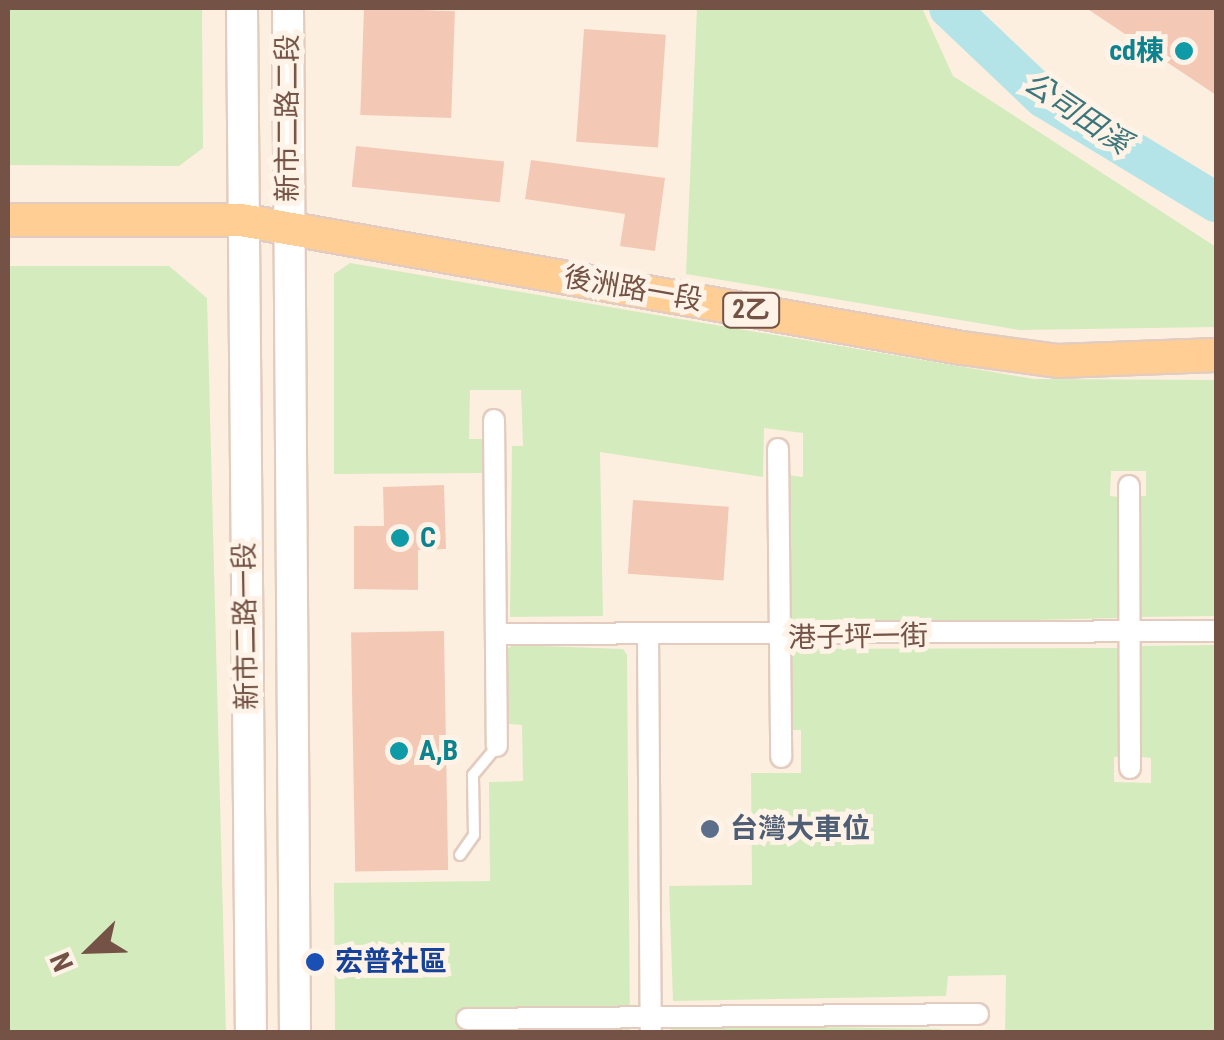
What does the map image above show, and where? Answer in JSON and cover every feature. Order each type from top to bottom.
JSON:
[{"type":"main road","name":"2乙","points":[[8,220],[241,220],[288,228]]},
{"type":"main road","name":"後洲路一段","points":[[288,228],[1058,361],[1216,355]]},
{"type":"street","name":"新市二路二段","points":[[241,220],[242,8]]},
{"type":"street","name":"新市二路二段","points":[[288,8],[288,228]]},
{"type":"street","name":"新市二路一段","points":[[241,220],[251,1032]]},
{"type":"street","name":"新市二路一段","points":[[288,228],[295,1032]]},
{"type":"street","points":[[494,420],[499,634],[497,746]]},
{"type":"street","points":[[778,450],[781,757]]},
{"type":"street","points":[[1129,486],[1130,768]]},
{"type":"street","name":"港子坪一街","points":[[499,634],[779,638],[1216,632]]},
{"type":"street","points":[[648,636],[651,1024]]},
{"type":"street","points":[[467,1018],[651,1024],[978,1014]]},
{"type":"lane","points":[[460,855],[474,835],[474,775],[497,746]]},
{"type":"green space","points":[[8,8],[202,8],[203,148],[179,166],[8,165]]},
{"type":"green space","points":[[697,8],[922,8],[953,76],[1216,247],[1216,327],[1019,330],[686,274]]},
{"type":"green space","points":[[350,263],[1034,379],[1216,380],[1216,616],[1139,617],[1138,496],[1146,496],[1146,471],[1111,471],[1110,496],[1119,497],[1119,618],[787,626],[787,475],[803,477],[803,433],[764,428],[763,477],[600,452],[603,616],[510,617],[512,446],[523,446],[521,390],[470,390],[469,439],[486,439],[486,473],[334,474],[334,274]]},
{"type":"green space","points":[[8,266],[169,266],[207,298],[226,1032],[8,1032]]},
{"type":"green space","points":[[513,645],[623,649],[627,655],[630,1032],[335,1032],[334,883],[490,881],[489,782],[523,781],[522,725],[509,724],[507,649]]},
{"type":"green space","points":[[1216,645],[1216,1032],[1005,1032],[1006,975],[948,976],[946,996],[673,1001],[669,886],[752,885],[751,773],[801,773],[801,730],[789,730],[789,649],[1120,648],[1121,756],[1114,757],[1114,782],[1151,783],[1151,758],[1141,757],[1141,646]]},
{"type":"green space","points":[[671,1025],[941,1029],[941,1032],[671,1032]]},
{"type":"building","points":[[364,8],[455,11],[451,118],[360,115]]},
{"type":"building","name":"cd棟","points":[[1086,8],[1216,8],[1216,95]]},
{"type":"building","points":[[584,29],[666,35],[658,147],[576,142]]},
{"type":"building","points":[[356,146],[504,162],[500,202],[352,187]]},
{"type":"building","points":[[531,160],[665,178],[655,251],[620,246],[625,214],[525,199]]},
{"type":"building","name":"C","points":[[444,485],[446,549],[418,550],[418,590],[354,589],[354,526],[384,526],[383,487]]},
{"type":"building","points":[[633,500],[729,507],[724,581],[628,574]]},
{"type":"building","name":"A,B","points":[[444,631],[448,870],[355,872],[351,633]]},
{"type":"waterway","name":"公司田溪","points":[[949,8],[1044,98],[1216,202]]},
{"type":"place","name":"cd棟","points":[[1184,51]]},
{"type":"place","name":"C","points":[[400,538]]},
{"type":"place","name":"A,B","points":[[399,751]]},
{"type":"place","name":"台灣大車位","points":[[710,829]]},
{"type":"place","name":"宏普社區","points":[[315,962]]}]
